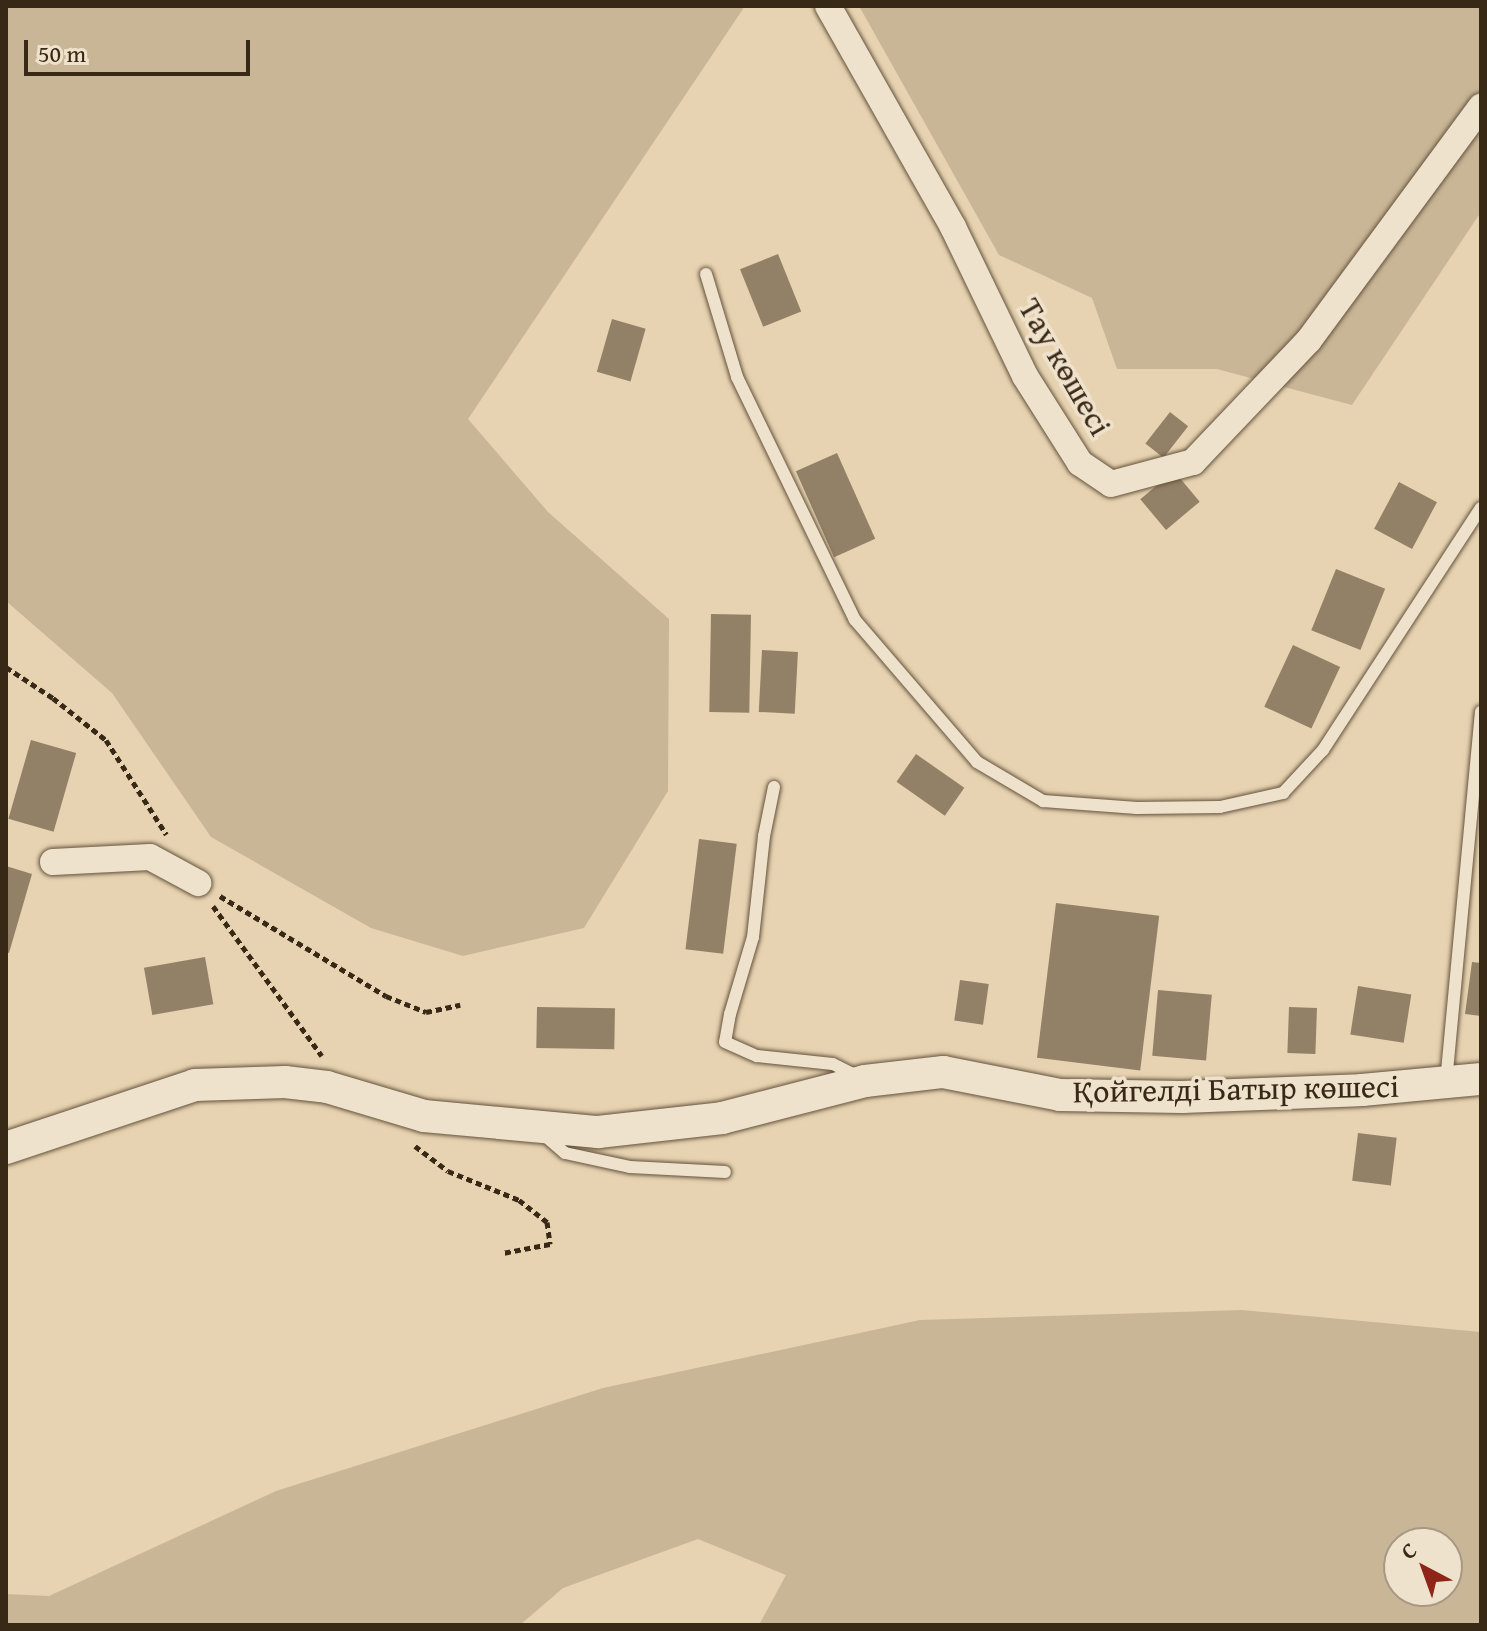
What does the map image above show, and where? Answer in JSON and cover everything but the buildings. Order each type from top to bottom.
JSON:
[{"type":"street","name":"Тау көшесі","points":[[828,6],[953,227],[1025,376],[1080,463],[1111,484],[1193,462],[1309,340],[1481,107]]},
{"type":"street","points":[[53,862],[150,857],[198,883]]},
{"type":"street","name":"Қойгелді Батыр көшесі","points":[[6,1148],[195,1085],[285,1082],[327,1087],[424,1116],[598,1132],[722,1118],[865,1081],[943,1072],[1060,1095],[1182,1097],[1362,1090],[1481,1079]]},
{"type":"lane","points":[[706,274],[737,377],[855,620],[977,762],[1043,801],[1137,808],[1220,807],[1283,793],[1323,750],[1481,508]]},
{"type":"lane","points":[[1446,1082],[1481,712]]},
{"type":"lane","points":[[774,787],[764,836],[753,937],[725,1042],[757,1056],[833,1064],[865,1081]]},
{"type":"lane","points":[[531,1125],[565,1153],[630,1167],[725,1172]]},
{"type":"path","points":[[198,883],[386,996],[426,1012],[460,1005]]},
{"type":"path","points":[[403,1136],[448,1171],[519,1200],[547,1222],[550,1244],[503,1253]]},
{"type":"shaded area","points":[[6,6],[745,6],[468,419],[548,512],[669,619],[668,791],[584,928],[463,956],[371,928],[211,837],[112,693],[6,601]]},
{"type":"shaded area","points":[[859,6],[1481,6],[1481,212],[1352,405],[1217,369],[1117,369],[1092,298],[999,255]]},
{"type":"shaded area","points":[[1242,1310],[1481,1332],[1481,1625],[759,1625],[786,1575],[698,1539],[563,1588],[520,1625],[6,1625],[6,1594],[49,1596],[276,1491],[603,1388],[920,1320]]}]
